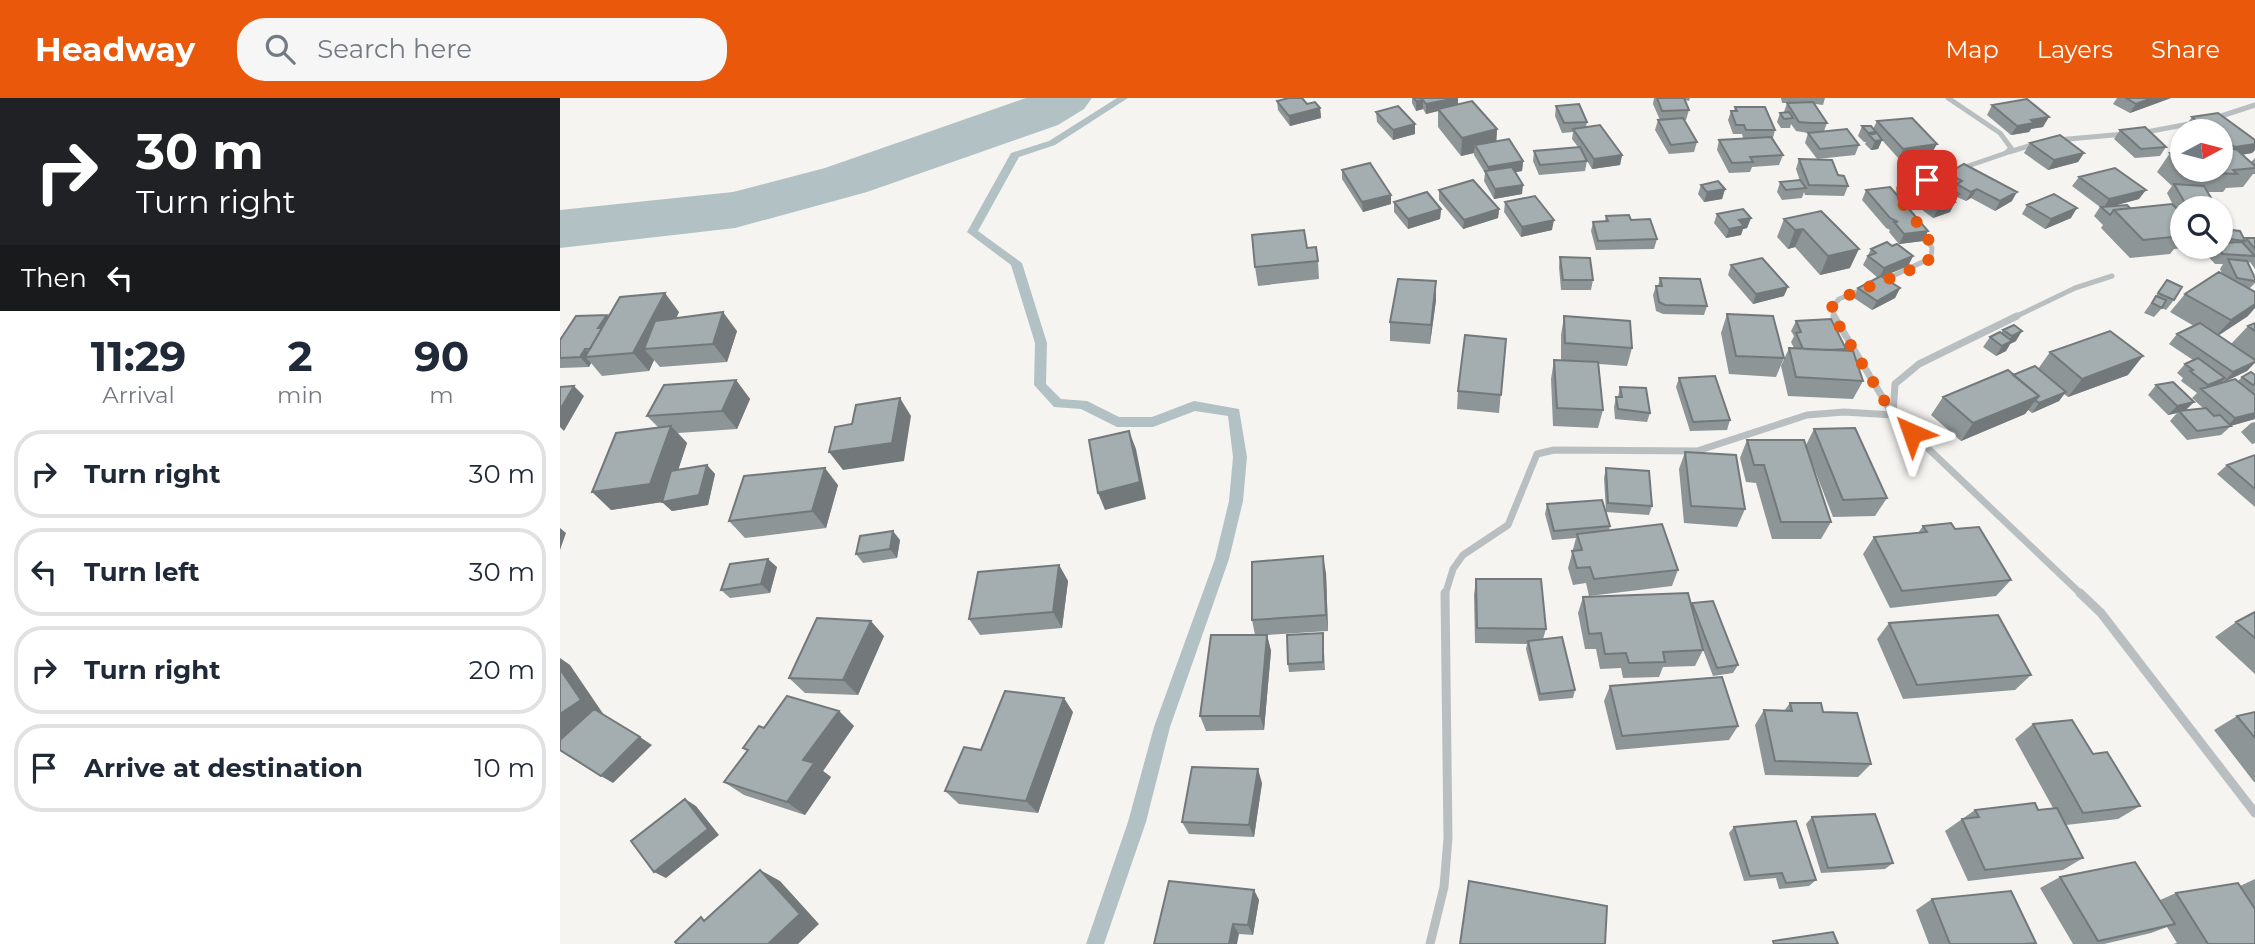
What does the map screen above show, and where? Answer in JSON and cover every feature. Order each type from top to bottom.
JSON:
[{"type":"street","points":[[1948,98],[2009,141],[2011,148],[2006,153]]},
{"type":"street","points":[[1907,212],[1896,195],[1901,189],[2006,153],[2066,139],[2157,132],[2231,114],[2255,105]]},
{"type":"street","points":[[1914,220],[1928,237],[1931,258],[1920,266],[1839,299],[1832,307],[1834,317],[1893,415],[2101,613],[2255,813]]},
{"type":"street","points":[[1893,415],[1895,384],[1919,364],[2075,288],[2112,276]]},
{"type":"street","points":[[1430,944],[1444,887],[1448,838],[1444,600],[1447,580],[1454,563],[1506,527],[1518,509],[1528,467],[1537,454],[1554,450],[1697,452],[1720,448],[1792,418],[1824,412],[1893,415]]},
{"type":"building","points":[[1302,98],[1307,104],[1315,102],[1320,108],[1289,116],[1277,101]]},
{"type":"building","points":[[1414,98],[1457,98],[1426,104],[1423,100],[1416,101]]},
{"type":"building","points":[[1657,98],[1684,98],[1689,110],[1662,111]]},
{"type":"building","points":[[2126,98],[2152,98],[2136,104]]},
{"type":"building","points":[[2027,99],[2049,117],[2017,126],[1992,105]]},
{"type":"building","points":[[1472,101],[1497,129],[1462,138],[1438,109]]},
{"type":"building","points":[[1813,102],[1827,123],[1799,122],[1787,103]]},
{"type":"building","points":[[1579,104],[1587,122],[1564,123],[1556,106]]},
{"type":"building","points":[[1398,106],[1415,124],[1393,130],[1376,112]]},
{"type":"building","points":[[1735,107],[1765,107],[1775,130],[1746,130],[1744,125],[1736,125],[1731,111],[1737,111]]},
{"type":"building","points":[[1789,112],[1793,118],[1784,119],[1780,113]]},
{"type":"building","points":[[2218,113],[2226,119],[2194,119],[2192,117]]},
{"type":"building","points":[[1683,118],[1697,142],[1671,145],[1658,120]]},
{"type":"building","points":[[1912,118],[1937,144],[1903,149],[1877,121]]},
{"type":"building","points":[[2233,124],[2255,140],[2255,144],[2235,147]]},
{"type":"building","points":[[1600,125],[1622,155],[1594,159],[1573,129]]},
{"type":"building","points":[[1862,126],[1871,126],[1876,132],[1868,133]]},
{"type":"building","points":[[2145,127],[2166,147],[2141,149],[2120,130]]},
{"type":"building","points":[[1847,129],[1859,145],[1820,149],[1808,133]]},
{"type":"building","points":[[1877,133],[1882,140],[1875,141],[1869,135]]},
{"type":"building","points":[[2060,135],[2084,153],[2054,160],[2030,143]]},
{"type":"building","points":[[1771,137],[1783,155],[1750,157],[1753,162],[1732,163],[1719,140]]},
{"type":"building","points":[[1509,139],[1523,161],[1488,167],[1475,145]]},
{"type":"building","points":[[1580,147],[1587,161],[1540,165],[1534,151]]},
{"type":"building","points":[[2233,149],[2236,149],[2255,168],[2233,170]]},
{"type":"building","points":[[1799,159],[1832,160],[1838,175],[1844,176],[1848,186],[1809,185]]},
{"type":"building","points":[[1370,163],[1391,195],[1362,202],[1342,170]]},
{"type":"building","points":[[1964,164],[2017,192],[2000,201],[1977,189],[1971,192],[1957,184],[1962,181],[1948,173]]},
{"type":"building","points":[[1512,167],[1523,185],[1495,189],[1485,171]]},
{"type":"building","points":[[2115,168],[2146,190],[2109,199],[2079,177]]},
{"type":"building","points":[[1938,179],[1959,194],[1948,197],[1955,202],[1938,209],[1911,188]]},
{"type":"building","points":[[1473,180],[1499,209],[1464,220],[1439,190]]},
{"type":"building","points":[[1800,180],[1806,188],[1786,190],[1780,182]]},
{"type":"building","points":[[1718,181],[1725,189],[1707,192],[1701,185]]},
{"type":"building","points":[[2174,184],[2204,186],[2210,196],[2181,196]]},
{"type":"building","points":[[1890,187],[1928,231],[1904,234],[1894,222],[1898,222],[1890,218],[1866,190]]},
{"type":"building","points":[[1427,192],[1441,209],[1408,219],[1394,202]]},
{"type":"building","points":[[2054,194],[2077,208],[2051,219],[2027,205]]},
{"type":"building","points":[[1535,196],[1554,220],[1522,227],[1505,202]]},
{"type":"building","points":[[2170,204],[2170,237],[2143,240],[2114,210]]},
{"type":"building","points":[[2127,205],[2130,208],[2114,210],[2110,215],[2101,207]]},
{"type":"building","points":[[1743,209],[1751,218],[1739,220],[1744,226],[1729,229],[1717,214]]},
{"type":"building","points":[[1821,211],[1859,249],[1828,256],[1803,229],[1795,230],[1784,219]]},
{"type":"building","points":[[1629,215],[1631,220],[1650,219],[1657,239],[1598,241],[1593,222],[1608,221],[1606,216]]},
{"type":"building","points":[[1304,230],[1307,248],[1316,247],[1318,261],[1255,267],[1252,235]]},
{"type":"building","points":[[2233,230],[2240,231],[2245,241],[2233,240]]},
{"type":"building","points":[[2246,238],[2255,238],[2255,249]]},
{"type":"building","points":[[1887,242],[1892,246],[1897,244],[1913,256],[1884,268],[1868,256],[1876,253],[1871,249]]},
{"type":"building","points":[[2233,242],[2242,242],[2255,256],[2233,255]]},
{"type":"building","points":[[1560,257],[1590,258],[1593,280],[1563,280]]},
{"type":"building","points":[[1762,258],[1788,287],[1756,294],[1731,265]]},
{"type":"building","points":[[2228,259],[2247,261],[2255,281],[2237,278]]},
{"type":"building","points":[[2219,272],[2255,292],[2255,304],[2231,320],[2185,294]]},
{"type":"building","points":[[1881,276],[1900,288],[1877,301],[1858,288]]},
{"type":"building","points":[[1660,278],[1700,279],[1707,306],[1665,305],[1659,302],[1656,286],[1662,286]]},
{"type":"building","points":[[1398,279],[1436,281],[1431,325],[1390,322]]},
{"type":"building","points":[[2167,280],[2182,287],[2174,300],[2158,293]]},
{"type":"building","points":[[665,293],[633,353],[585,357],[620,297]]},
{"type":"building","points":[[2156,296],[2166,300],[2162,308],[2152,303]]},
{"type":"building","points":[[723,312],[713,344],[644,349],[655,321]]},
{"type":"building","points":[[1727,314],[1773,316],[1784,358],[1736,356]]},
{"type":"building","points":[[607,315],[598,328],[602,328],[590,349],[585,349],[580,357],[560,358],[560,340],[576,316]]},
{"type":"building","points":[[1564,316],[1630,321],[1632,348],[1565,343]]},
{"type":"building","points":[[1831,319],[1846,349],[1803,349],[1796,333],[1801,332],[1796,321]]},
{"type":"building","points":[[2200,323],[2255,362],[2233,372],[2177,334]]},
{"type":"building","points":[[2014,325],[2022,331],[2012,336],[2003,330]]},
{"type":"building","points":[[2110,331],[2143,356],[2082,379],[2050,352]]},
{"type":"building","points":[[2000,332],[2012,341],[2002,346],[1990,337]]},
{"type":"building","points":[[1465,335],[1506,339],[1501,395],[1458,391]]},
{"type":"building","points":[[1789,348],[1853,351],[1863,381],[1796,377]]},
{"type":"building","points":[[2198,358],[2225,378],[2208,385],[2185,364]]},
{"type":"building","points":[[1554,360],[1598,362],[1603,410],[1557,408]]},
{"type":"building","points":[[2035,366],[2066,392],[2039,403],[2035,400],[2039,396],[2013,375]]},
{"type":"building","points":[[2008,370],[2039,396],[1973,423],[1943,397]]},
{"type":"building","points":[[2251,372],[2255,375],[2253,385],[2242,377]]},
{"type":"building","points":[[1715,376],[1730,420],[1693,422],[1679,378]]},
{"type":"building","points":[[2235,379],[2255,395],[2255,413],[2235,418],[2201,389]]},
{"type":"building","points":[[736,380],[722,411],[647,416],[664,385]]},
{"type":"building","points":[[2173,382],[2194,402],[2177,406],[2156,385]]},
{"type":"building","points":[[574,386],[560,410],[560,387]]},
{"type":"building","points":[[1620,387],[1646,388],[1650,413],[1618,409],[1616,397],[1622,397]]},
{"type":"building","points":[[900,398],[892,443],[829,452],[835,427],[852,424],[856,405]]},
{"type":"building","points":[[2206,408],[2214,416],[2220,415],[2231,426],[2197,431],[2179,411]]},
{"type":"building","points":[[671,426],[650,484],[592,492],[616,433]]},
{"type":"building","points":[[1855,428],[1887,498],[1843,500],[1814,429]]},
{"type":"building","points":[[1129,431],[1140,482],[1098,493],[1089,440]]},
{"type":"building","points":[[1747,440],[1804,440],[1831,522],[1781,522],[1764,465],[1754,465]]},
{"type":"building","points":[[1685,452],[1736,455],[1745,509],[1691,506]]},
{"type":"building","points":[[2255,455],[2255,489],[2227,465]]},
{"type":"building","points":[[707,465],[699,495],[662,502],[671,471]]},
{"type":"building","points":[[825,468],[812,511],[729,521],[744,476]]},
{"type":"building","points":[[1606,468],[1649,471],[1652,506],[1608,503]]},
{"type":"building","points":[[1602,500],[1610,526],[1554,531],[1547,504]]},
{"type":"building","points":[[1951,523],[1955,529],[1979,527],[2011,580],[1902,591],[1874,537],[1927,532],[1923,526]]},
{"type":"building","points":[[1662,524],[1678,570],[1594,579],[1590,567],[1577,568],[1572,551],[1582,550],[1577,534]]},
{"type":"building","points":[[893,531],[890,549],[856,554],[860,536]]},
{"type":"building","points":[[1323,556],[1326,615],[1252,620],[1252,562]]},
{"type":"building","points":[[768,559],[761,584],[721,590],[730,564]]},
{"type":"building","points":[[1059,565],[1053,612],[969,619],[978,572]]},
{"type":"building","points":[[1476,579],[1541,579],[1546,629],[1477,628]]},
{"type":"building","points":[[1688,593],[1703,650],[1663,652],[1665,662],[1629,663],[1626,653],[1605,654],[1601,633],[1589,634],[1583,597]]},
{"type":"building","points":[[1713,601],[1738,665],[1717,668],[1692,603]]},
{"type":"building","points":[[2255,612],[2255,638],[2236,622]]},
{"type":"building","points":[[1998,615],[2031,675],[1917,685],[1889,623]]},
{"type":"building","points":[[817,618],[871,621],[843,680],[789,678]]},
{"type":"building","points":[[1323,633],[1323,662],[1288,664],[1287,635]]},
{"type":"building","points":[[1211,635],[1267,635],[1260,716],[1200,716]]},
{"type":"building","points":[[1562,637],[1575,690],[1540,694],[1528,641]]},
{"type":"building","points":[[560,669],[581,700],[560,714]]},
{"type":"building","points":[[1722,677],[1738,726],[1622,736],[1610,686]]},
{"type":"building","points":[[1005,691],[1064,698],[1026,801],[945,791],[964,747],[981,750]]},
{"type":"building","points":[[787,696],[839,711],[803,760],[814,763],[787,802],[724,782],[748,750],[743,748],[759,726],[764,728]]},
{"type":"building","points":[[1790,703],[1821,703],[1823,712],[1857,713],[1871,764],[1775,761],[1764,710],[1792,711]]},
{"type":"building","points":[[594,709],[640,737],[601,776],[560,750],[560,740]]},
{"type":"building","points":[[2255,712],[2255,738],[2237,716]]},
{"type":"building","points":[[2072,720],[2093,754],[2107,752],[2140,806],[2083,813],[2033,724]]},
{"type":"building","points":[[1192,767],[1258,769],[1249,825],[1182,822]]},
{"type":"building","points":[[685,799],[708,829],[654,872],[631,841]]},
{"type":"building","points":[[2035,803],[2038,810],[2057,808],[2083,858],[1985,870],[1962,819],[1979,817],[1975,810]]},
{"type":"building","points":[[1875,814],[1893,863],[1828,868],[1812,817]]},
{"type":"building","points":[[1796,821],[1816,880],[1786,883],[1782,873],[1750,876],[1734,827]]},
{"type":"building","points":[[2135,862],[2175,924],[2098,941],[2060,877]]},
{"type":"building","points":[[760,870],[800,914],[768,944],[675,942],[701,917],[704,921]]},
{"type":"building","points":[[1169,881],[1254,890],[1248,925],[1233,924],[1229,944],[1154,944]]},
{"type":"building","points":[[1469,881],[1607,906],[1605,944],[1460,944]]},
{"type":"building","points":[[2238,883],[2255,909],[2255,944],[2208,944],[2176,893]]},
{"type":"building","points":[[2011,891],[2036,943],[1950,944],[1932,899]]},
{"type":"building","points":[[1833,932],[1838,944],[1774,944],[1773,941]]},
{"type":"waterway","points":[[560,229],[735,210],[846,180],[1039,113],[1065,98]]},
{"type":"waterway","points":[[1095,944],[1137,822],[1162,727],[1222,559],[1236,501],[1240,457],[1234,412],[1194,406],[1153,422],[1117,422],[1083,404],[1058,404],[1040,385],[1041,343],[1016,263],[972,232],[1015,155],[1052,143],[1123,98]]},
{"type":"route","points":[[1912,433],[1893,415],[1834,317],[1832,307],[1839,299],[1920,266],[1931,258],[1932,248],[1928,237],[1896,195],[1901,189],[1927,180]]}]
